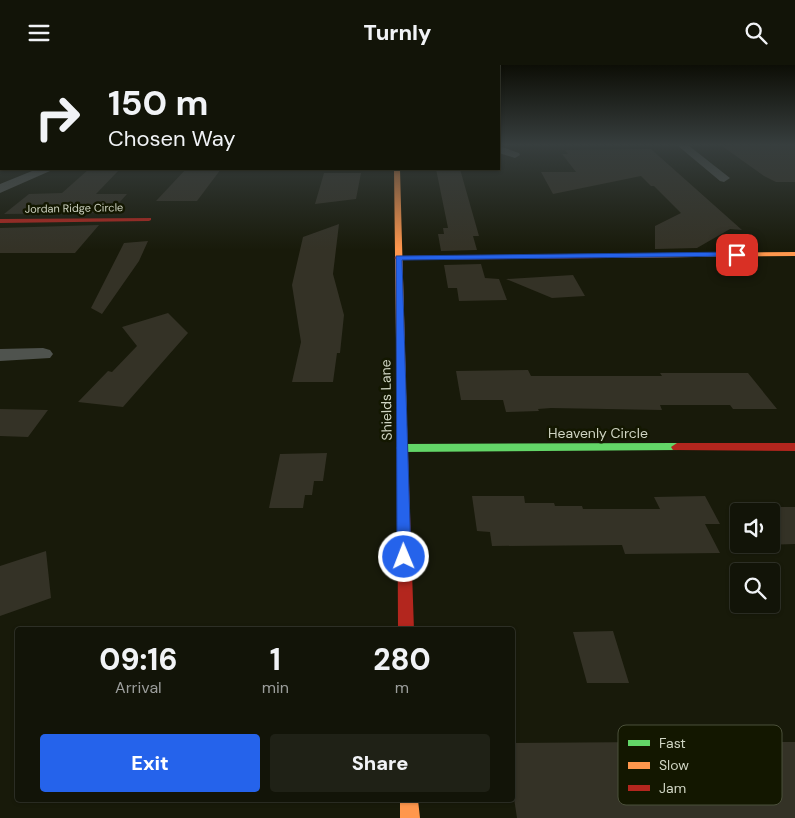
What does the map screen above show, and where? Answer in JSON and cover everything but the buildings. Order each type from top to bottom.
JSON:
[{"type":"street","points":[[0,189],[20,180]]},
{"type":"street","name":"Shields Lane","points":[[396,180],[406,627]]},
{"type":"street","name":"Jordan Ridge Circle","points":[[0,221],[149,219]]},
{"type":"street","points":[[398,257],[795,254]]},
{"type":"street","points":[[0,355],[43,354]]},
{"type":"street","name":"Heavenly Circle","points":[[402,449],[795,447]]},
{"type":"street","points":[[410,802],[410,818]]},
{"type":"traffic: fast","points":[[402,448],[677,447]]},
{"type":"traffic: slow","points":[[397,180],[402,424]]},
{"type":"traffic: slow","points":[[604,256],[795,254]]},
{"type":"traffic: slow","points":[[409,802],[410,818]]},
{"type":"traffic: jam","points":[[0,221],[149,219]]},
{"type":"traffic: jam","points":[[398,258],[604,256]]},
{"type":"traffic: jam","points":[[402,424],[406,627]]},
{"type":"traffic: jam","points":[[677,447],[795,447]]},
{"type":"route","points":[[404,557],[398,257],[737,255]]}]
